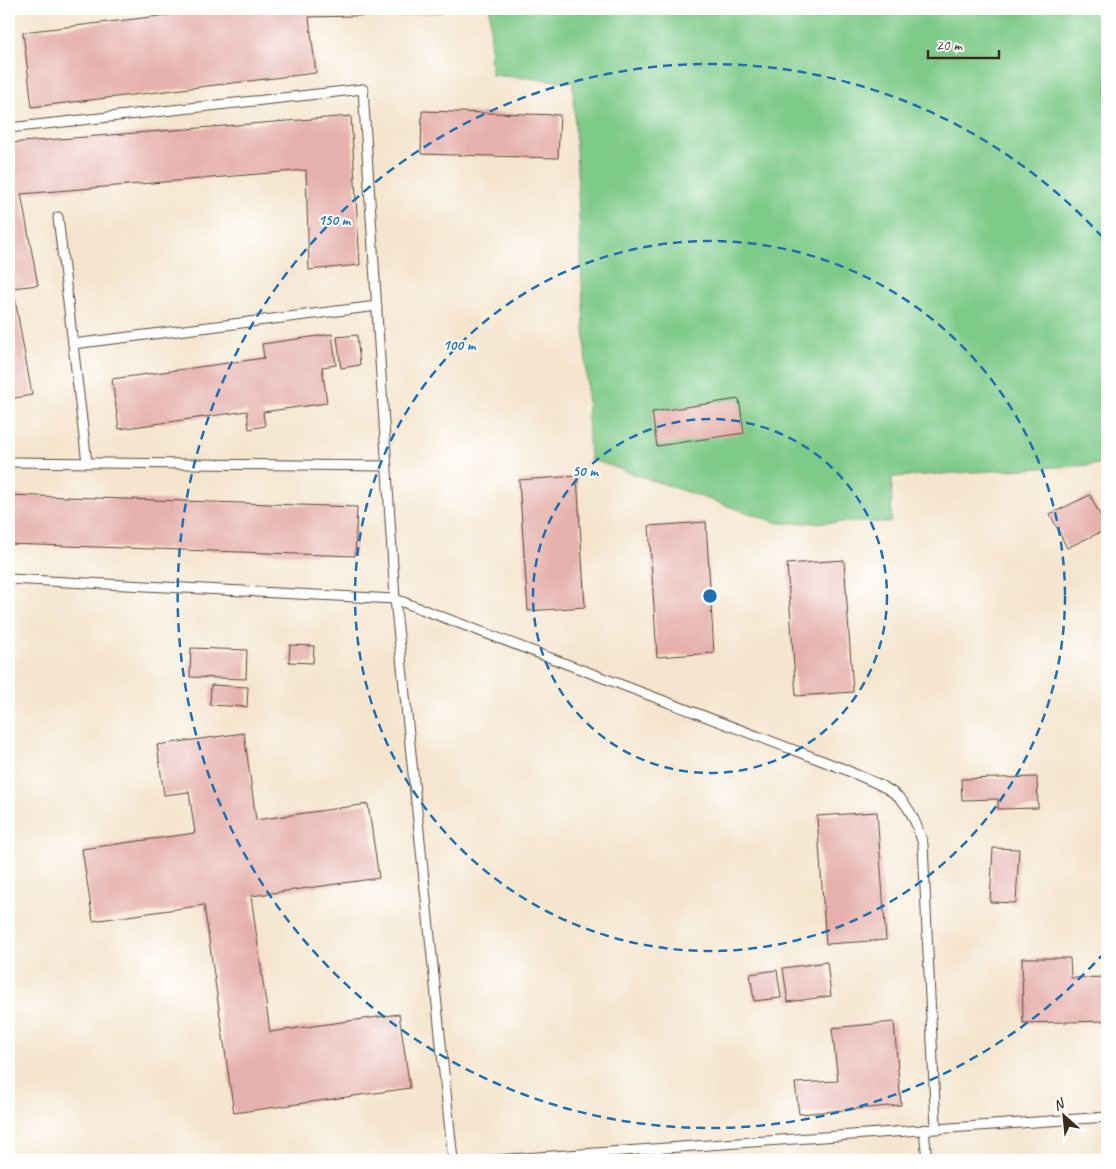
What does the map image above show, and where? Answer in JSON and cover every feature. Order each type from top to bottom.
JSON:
[{"type":"lane","points":[[9,128],[364,89],[395,599],[453,1160]]},
{"type":"lane","points":[[58,217],[87,463]]},
{"type":"lane","points":[[73,344],[377,306]]},
{"type":"lane","points":[[9,462],[387,466]]},
{"type":"lane","points":[[9,579],[395,599],[844,769],[893,792],[908,806],[916,821],[923,844],[936,1128]]},
{"type":"lane","points":[[495,1160],[1107,1117]]},
{"type":"lane","points":[[924,1129],[926,1160]]},
{"type":"green space","points":[[490,9],[1107,9],[1107,464],[892,477],[891,522],[778,523],[590,459],[573,82],[491,75]]},
{"type":"building","points":[[220,9],[440,9],[440,14],[309,17],[316,73],[32,107],[23,32]]},
{"type":"building","points":[[422,111],[560,115],[558,158],[421,154]]},
{"type":"building","points":[[351,116],[360,265],[309,270],[306,170],[21,194],[38,285],[13,288],[32,395],[9,399],[9,143]]},
{"type":"building","points":[[332,334],[336,365],[322,367],[327,403],[263,412],[265,426],[249,429],[247,411],[119,429],[112,379],[264,358],[262,344]]},
{"type":"building","points":[[357,335],[360,365],[341,368],[337,337]]},
{"type":"building","points":[[739,399],[744,433],[657,446],[652,412]]},
{"type":"building","points":[[577,476],[585,607],[528,611],[519,480]]},
{"type":"building","points":[[9,495],[357,507],[355,556],[9,544]]},
{"type":"building","points":[[1090,495],[1107,529],[1067,548],[1050,514]]},
{"type":"building","points":[[706,522],[714,653],[657,657],[649,526]]},
{"type":"building","points":[[844,560],[853,692],[796,696],[787,564]]},
{"type":"building","points":[[290,645],[314,646],[313,663],[289,662]]},
{"type":"building","points":[[191,648],[247,650],[246,679],[190,677]]},
{"type":"building","points":[[211,685],[248,687],[247,707],[210,705]]},
{"type":"building","points":[[244,733],[256,820],[368,804],[379,878],[251,896],[270,1032],[399,1014],[410,1088],[234,1113],[204,905],[93,921],[82,849],[195,833],[189,792],[164,795],[157,745]]},
{"type":"building","points":[[1037,777],[1038,808],[998,809],[998,799],[962,800],[961,779]]},
{"type":"building","points":[[877,812],[886,940],[826,944],[817,816]]},
{"type":"building","points":[[993,848],[1019,849],[1016,903],[990,902]]},
{"type":"building","points":[[1022,958],[1070,958],[1071,978],[1107,977],[1107,1021],[1023,1023]]},
{"type":"building","points":[[827,962],[831,996],[788,1002],[783,968]]},
{"type":"building","points":[[777,970],[781,998],[754,1001],[750,974]]},
{"type":"building","points":[[894,1022],[901,1105],[799,1114],[795,1083],[838,1081],[832,1028]]}]
